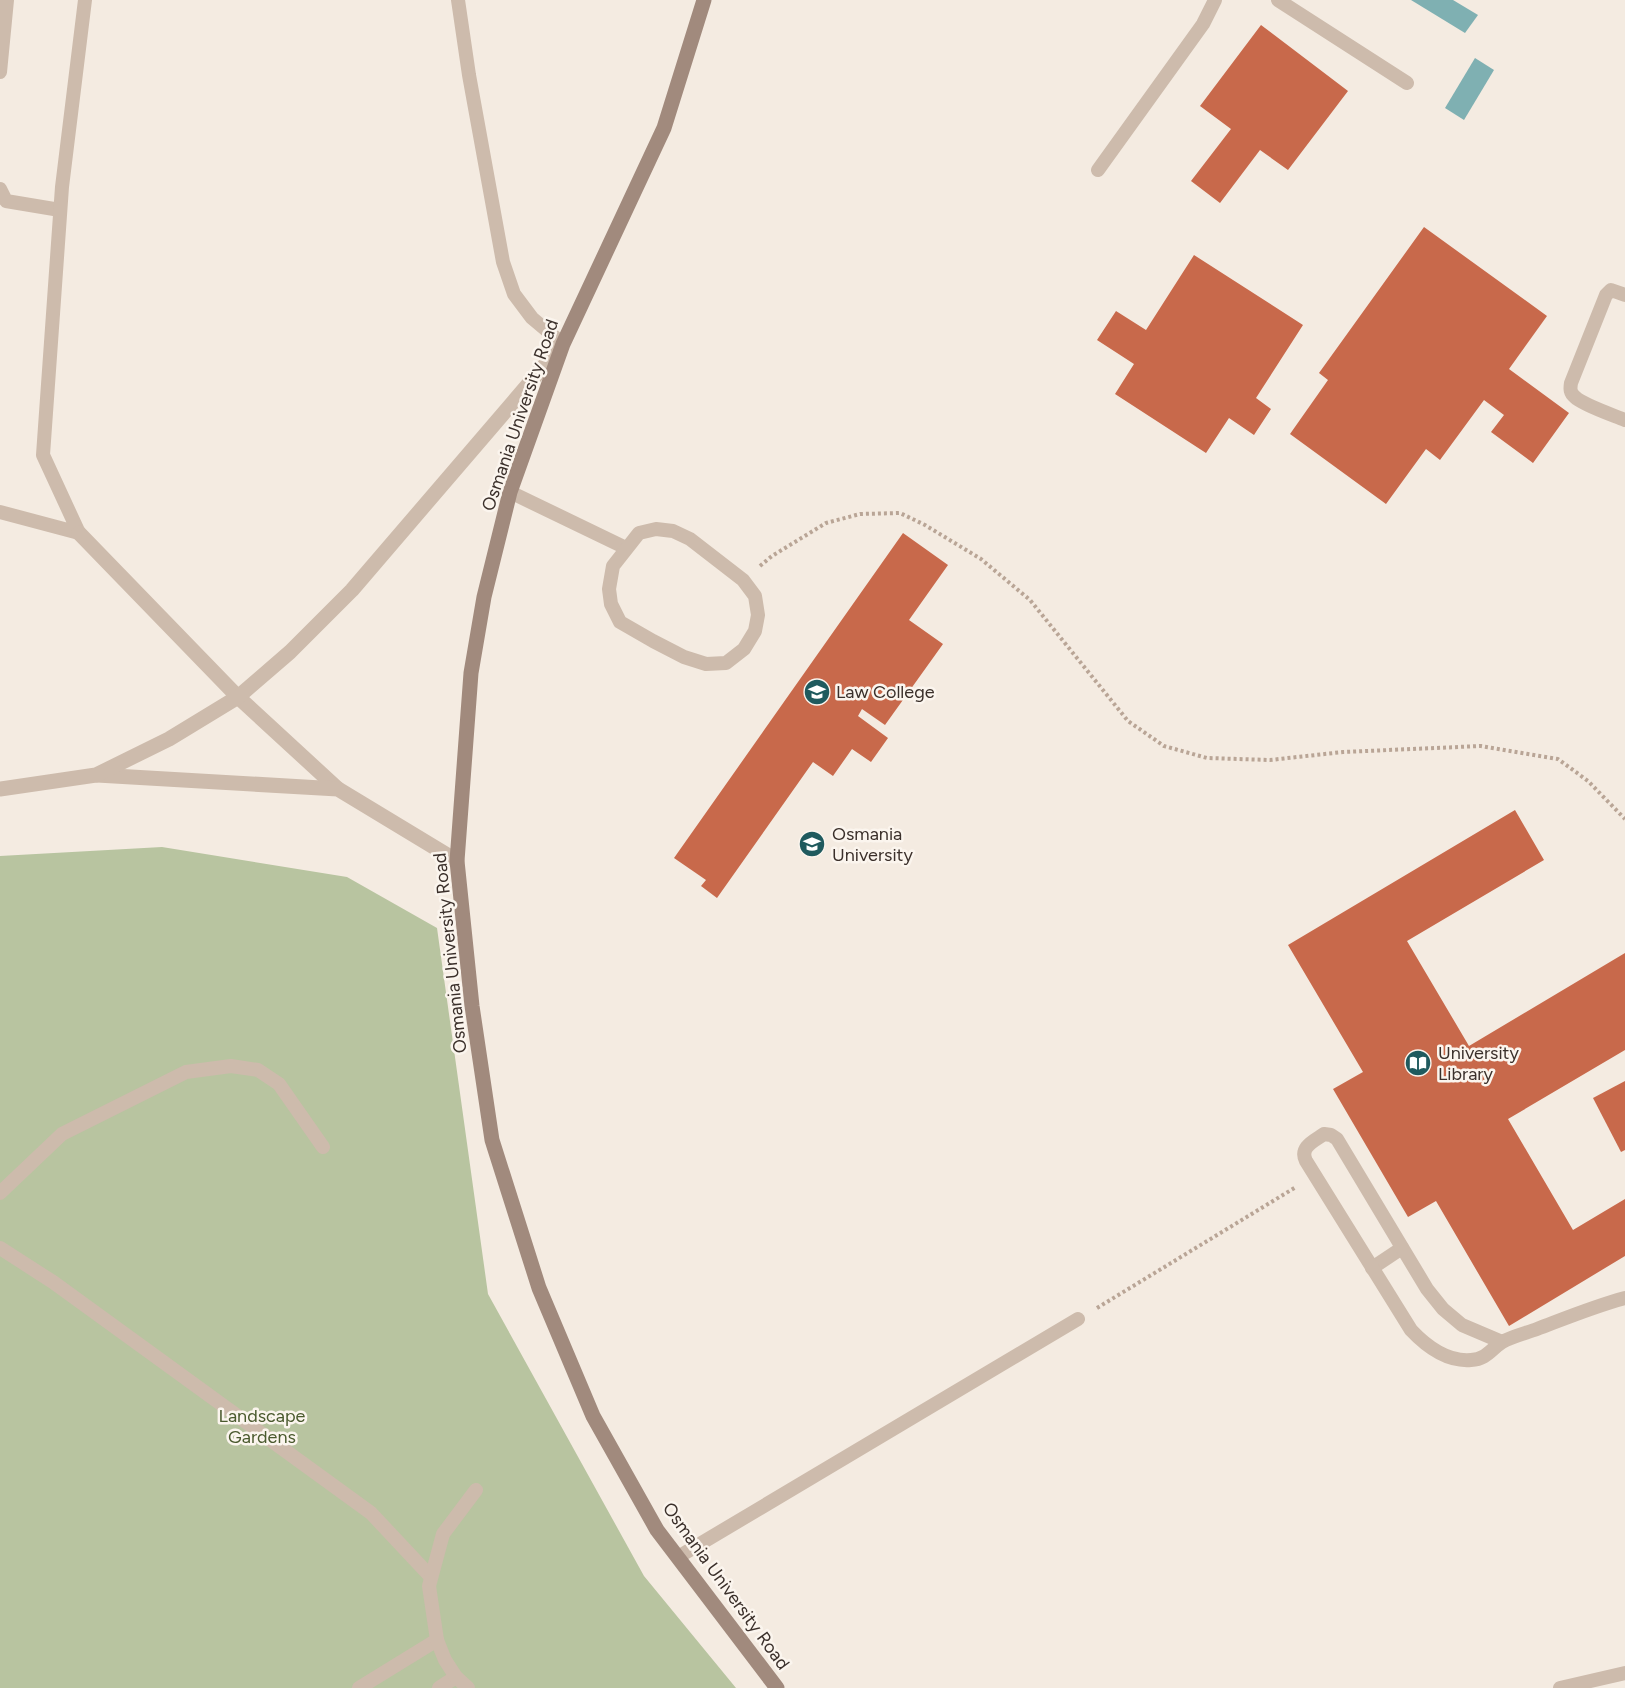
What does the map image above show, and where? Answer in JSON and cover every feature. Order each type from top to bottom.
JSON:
[{"type":"main road","name":"Osmania University Road","points":[[704,0],[664,128],[562,344],[510,492],[484,597],[471,673],[458,861],[472,1006],[492,1140],[538,1288],[592,1416],[657,1530],[777,1688]]},
{"type":"street","points":[[96,775],[169,739],[238,697],[290,652],[352,590],[562,344]]},
{"type":"street","points":[[79,533],[238,697],[338,789],[458,861]]},
{"type":"street","points":[[0,789],[96,775],[338,789]]},
{"type":"lane","points":[[0,72],[7,0]]},
{"type":"lane","points":[[79,533],[43,455],[62,187],[85,0]]},
{"type":"lane","points":[[458,0],[469,75],[503,262],[514,294],[532,318],[562,344]]},
{"type":"lane","points":[[1098,170],[1203,24],[1215,0]]},
{"type":"lane","points":[[1278,0],[1407,83]]},
{"type":"lane","points":[[0,189],[6,201],[60,210]]},
{"type":"lane","points":[[1625,295],[1611,290],[1606,295],[1570,383],[1570,390],[1580,401],[1625,420]]},
{"type":"lane","points":[[510,492],[626,548]]},
{"type":"lane","points":[[0,512],[79,533]]},
{"type":"lane","points":[[656,529],[673,531],[690,539],[744,580],[755,596],[758,615],[755,631],[744,649],[726,663],[706,664],[684,657],[620,622],[611,604],[609,589],[613,566],[626,548],[639,533],[656,529]]},
{"type":"lane","points":[[0,1193],[62,1134],[186,1072],[231,1066],[258,1070],[279,1084],[323,1147]]},
{"type":"lane","points":[[1502,1342],[1462,1325],[1443,1309],[1402,1248],[1337,1138],[1324,1134],[1308,1145],[1304,1156],[1315,1176],[1411,1330],[1426,1346],[1448,1357],[1474,1360],[1488,1355],[1502,1342],[1599,1305],[1625,1298]]},
{"type":"lane","points":[[0,1248],[53,1282],[371,1513],[431,1577]]},
{"type":"lane","points":[[1372,1268],[1402,1248]]},
{"type":"lane","points":[[678,1557],[1078,1319]]},
{"type":"lane","points":[[468,1688],[456,1677],[436,1640],[429,1586],[443,1534],[476,1490]]},
{"type":"lane","points":[[359,1688],[436,1640]]},
{"type":"lane","points":[[1560,1688],[1625,1673]]},
{"type":"lane","points":[[439,1688],[456,1677]]},
{"type":"path","points":[[744,580],[772,556],[826,523],[860,514],[900,513],[981,558],[1030,600],[1128,721],[1164,746],[1207,758],[1260,759],[1343,752],[1481,746],[1528,753],[1558,759],[1588,781],[1625,819]]},
{"type":"path","points":[[1078,1319],[1315,1176]]},
{"type":"green space","name":"Landscape Gardens","points":[[162,847],[347,877],[437,928],[488,1294],[644,1576],[736,1688],[0,1688],[0,856]]},
{"type":"water","points":[[1411,0],[1453,0],[1478,15],[1465,33]]},
{"type":"water","points":[[1475,58],[1494,70],[1464,120],[1445,108]]},
{"type":"building","points":[[1261,25],[1348,91],[1288,170],[1260,150],[1220,203],[1191,181],[1231,129],[1200,106]]},
{"type":"building","points":[[1424,227],[1547,316],[1509,369],[1569,413],[1533,463],[1491,432],[1504,415],[1484,400],[1440,460],[1426,449],[1386,504],[1290,434],[1328,380],[1319,373]]},
{"type":"building","points":[[1194,255],[1303,325],[1256,398],[1271,409],[1254,435],[1229,418],[1206,453],[1115,394],[1134,364],[1097,340],[1116,311],[1146,330]]},
{"type":"building","points":[[903,533],[948,565],[909,620],[943,644],[885,725],[862,709],[858,716],[888,738],[871,762],[852,749],[833,776],[813,762],[717,898],[701,886],[706,880],[674,858]]},
{"type":"building","points":[[1515,810],[1544,860],[1407,941],[1469,1046],[1625,953],[1625,1050],[1508,1119],[1573,1230],[1625,1199],[1625,1256],[1509,1326],[1436,1201],[1408,1217],[1333,1089],[1363,1072],[1288,945]]},
{"type":"building","points":[[1625,1081],[1625,1150],[1621,1152],[1593,1098]]},
{"type":"place","name":"Law College","points":[[817,692]]},
{"type":"place","name":"Osmania University","points":[[812,844]]},
{"type":"place","name":"University Library","points":[[1418,1063]]}]
